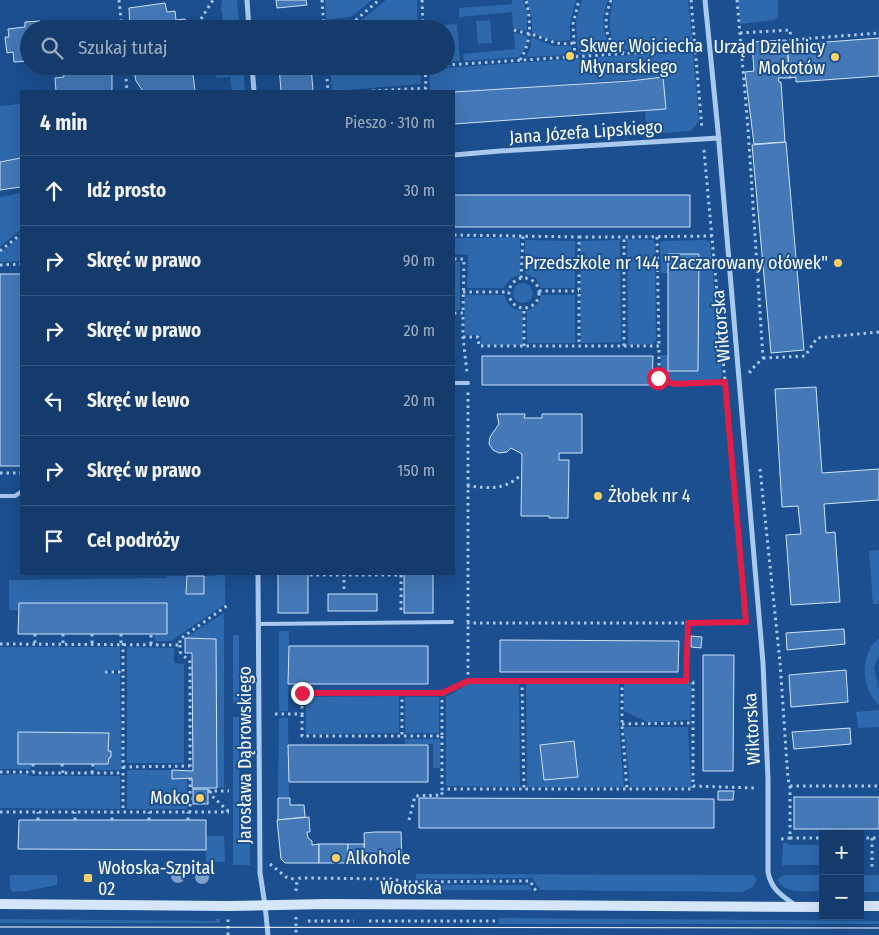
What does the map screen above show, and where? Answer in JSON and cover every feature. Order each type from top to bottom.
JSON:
[{"type":"main road","name":"Wołoska","points":[[0,904],[819,907]]},
{"type":"main road","points":[[864,906],[879,906]]},
{"type":"street","points":[[247,0],[248,20]]},
{"type":"street","name":"Wiktorska","points":[[705,0],[719,138],[763,663],[768,779],[768,872],[770,882],[777,892],[797,907]]},
{"type":"street","points":[[253,75],[254,90]]},
{"type":"street","name":"Jana Józefa Lipskiego","points":[[455,155],[719,138]]},
{"type":"street","name":"Jarosława Dąbrowskiego","points":[[258,575],[260,873],[266,905],[268,935]]},
{"type":"lane","points":[[455,383],[468,383]]},
{"type":"lane","points":[[0,496],[14,496],[20,493]]},
{"type":"lane","points":[[258,624],[452,622]]},
{"type":"path","points":[[119,0],[121,20]]},
{"type":"path","points":[[201,19],[213,0]]},
{"type":"path","points":[[322,0],[323,20]]},
{"type":"path","points":[[356,20],[379,0]]},
{"type":"path","points":[[422,0],[423,20]]},
{"type":"path","points":[[520,60],[529,45],[529,12],[526,0]]},
{"type":"path","points":[[575,57],[573,24],[579,0]]},
{"type":"path","points":[[611,0],[606,15],[606,26],[611,43],[624,54]]},
{"type":"path","points":[[691,0],[736,495]]},
{"type":"path","points":[[737,0],[748,128],[763,358]]},
{"type":"path","points":[[514,30],[552,43],[574,43]]},
{"type":"path","points":[[740,33],[790,30],[791,40],[879,33]]},
{"type":"path","points":[[455,64],[696,49]]},
{"type":"path","points":[[125,75],[126,90]]},
{"type":"path","points":[[327,75],[328,90]]},
{"type":"path","points":[[399,90],[426,89],[425,75]]},
{"type":"path","points":[[0,251],[20,235]]},
{"type":"path","points":[[455,235],[579,237],[712,236]]},
{"type":"path","points":[[522,236],[522,278]]},
{"type":"path","points":[[579,237],[579,346]]},
{"type":"path","points":[[624,237],[624,346]]},
{"type":"path","points":[[657,237],[658,378],[674,384],[725,382]]},
{"type":"path","points":[[455,259],[464,259],[463,337],[468,383],[468,681]]},
{"type":"path","points":[[0,265],[20,264]]},
{"type":"path","points":[[522,278],[535,282],[539,291],[539,296],[533,304],[524,308],[515,305],[509,292],[513,283],[522,278]]},
{"type":"path","points":[[539,291],[579,291]]},
{"type":"path","points":[[463,292],[509,292]]},
{"type":"path","points":[[524,308],[524,346]]},
{"type":"path","points":[[455,313],[463,313]]},
{"type":"path","points":[[751,377],[750,371],[763,358],[805,356],[817,338],[879,332]]},
{"type":"path","points":[[463,337],[478,337],[479,346],[659,346]]},
{"type":"path","points":[[759,465],[780,662],[790,786],[790,838]]},
{"type":"path","points":[[0,473],[20,473]]},
{"type":"path","points":[[467,486],[500,487],[512,483],[521,475]]},
{"type":"path","points":[[310,575],[344,575],[344,589]]},
{"type":"path","points":[[401,575],[402,622]]},
{"type":"path","points":[[123,767],[190,768],[190,662],[180,652],[180,639],[228,605]]},
{"type":"path","points":[[746,612],[747,631]]},
{"type":"path","points":[[467,623],[746,622]]},
{"type":"path","points":[[686,681],[688,623]]},
{"type":"path","points":[[35,634],[35,644]]},
{"type":"path","points":[[63,634],[64,644]]},
{"type":"path","points":[[92,634],[92,644]]},
{"type":"path","points":[[122,634],[124,672],[124,812]]},
{"type":"path","points":[[151,634],[151,644]]},
{"type":"path","points":[[0,644],[180,644]]},
{"type":"path","points":[[105,672],[124,672]]},
{"type":"path","points":[[442,736],[302,736],[302,693],[442,693],[468,681],[693,682],[693,789],[442,789]]},
{"type":"path","points":[[522,681],[524,790]]},
{"type":"path","points":[[622,681],[622,724],[627,790]]},
{"type":"path","points":[[402,693],[402,736]]},
{"type":"path","points":[[409,820],[416,796],[442,795],[442,693]]},
{"type":"path","points":[[275,714],[302,714]]},
{"type":"path","points":[[622,724],[692,723]]},
{"type":"path","points":[[33,764],[33,772]]},
{"type":"path","points":[[62,764],[62,773]]},
{"type":"path","points":[[92,764],[92,773]]},
{"type":"path","points":[[0,772],[33,772],[36,774],[123,773]]},
{"type":"path","points":[[188,820],[190,778]]},
{"type":"path","points":[[755,779],[755,797]]},
{"type":"path","points":[[693,786],[755,788]]},
{"type":"path","points":[[790,786],[879,786]]},
{"type":"path","points":[[0,812],[229,812],[209,791],[229,791]]},
{"type":"path","points":[[38,812],[38,820]]},
{"type":"path","points":[[75,812],[75,820]]},
{"type":"path","points":[[112,812],[112,820]]},
{"type":"path","points":[[149,812],[149,820]]},
{"type":"path","points":[[780,846],[780,839],[819,838]]},
{"type":"path","points":[[864,838],[879,838]]},
{"type":"path","points":[[872,838],[872,870]]},
{"type":"path","points":[[260,857],[286,877],[297,880],[308,878],[390,879],[410,882],[530,881]]},
{"type":"path","points":[[296,892],[297,880]]},
{"type":"path","points":[[296,917],[296,935]]},
{"type":"path","points":[[228,919],[228,935]]},
{"type":"path","points":[[308,920],[354,921]]},
{"type":"path","points":[[369,921],[495,921]]},
{"type":"shaded area","points":[[222,0],[237,0],[239,20],[223,20]]},
{"type":"shaded area","points":[[325,0],[372,0],[351,17],[326,20]]},
{"type":"shaded area","points":[[386,0],[417,0],[418,20],[361,20]]},
{"type":"shaded area","points":[[512,0],[523,0],[527,13],[527,31],[513,28],[512,12],[459,17],[459,8],[512,4]]},
{"type":"shaded area","points":[[527,0],[576,0],[570,23],[570,40],[550,39],[532,32],[532,19]]},
{"type":"shaded area","points":[[582,0],[608,0],[604,14],[605,35],[617,52],[578,55],[576,21]]},
{"type":"shaded area","points":[[614,0],[688,0],[693,46],[631,50],[620,48],[615,43],[610,29],[610,13]]},
{"type":"shaded area","points":[[738,0],[778,0],[778,16],[774,20],[740,24]]},
{"type":"shaded area","points":[[490,20],[492,43],[478,44],[476,21]]},
{"type":"shaded area","points":[[455,24],[457,24],[460,61],[455,61]]},
{"type":"shaded area","points":[[514,33],[527,36],[526,46],[519,57],[464,61],[463,54],[515,49]]},
{"type":"shaded area","points":[[531,37],[553,46],[571,46],[572,55],[526,57],[531,46]]},
{"type":"shaded area","points":[[693,51],[699,121],[691,131],[647,134],[645,111],[666,109],[663,77],[464,92],[430,90],[429,75],[455,75],[455,67]]},
{"type":"shaded area","points":[[216,75],[244,75],[245,90],[232,90],[230,77],[216,78]]},
{"type":"shaded area","points":[[331,75],[420,75],[421,84],[332,90]]},
{"type":"shaded area","points":[[20,104],[20,158],[0,162],[0,106]]},
{"type":"shaded area","points":[[20,193],[20,230],[0,247],[0,197]]},
{"type":"shaded area","points":[[20,237],[20,261],[0,262],[0,253]]},
{"type":"shaded area","points":[[455,238],[520,238],[520,275],[510,280],[504,288],[467,288],[468,255],[455,254]]},
{"type":"shaded area","points":[[627,239],[653,240],[655,244],[656,341],[652,344],[628,345]]},
{"type":"shaded area","points":[[525,240],[575,241],[575,288],[541,288],[536,278],[525,274]]},
{"type":"shaded area","points":[[620,240],[621,342],[581,343],[580,241]]},
{"type":"shaded area","points":[[706,240],[710,243],[722,377],[720,379],[677,382],[661,376],[661,355],[668,355],[668,370],[698,371],[699,255],[668,273],[661,273],[660,243],[662,241]]},
{"type":"shaded area","points":[[455,262],[460,262],[460,310],[455,310]]},
{"type":"shaded area","points":[[523,283],[530,286],[533,293],[530,300],[523,303],[516,300],[513,293],[516,286]]},
{"type":"shaded area","points":[[464,295],[504,295],[511,306],[522,311],[523,345],[481,345],[481,335],[465,335]]},
{"type":"shaded area","points":[[541,295],[575,295],[575,343],[527,343],[527,311],[537,305]]},
{"type":"shaded area","points":[[879,550],[879,604],[873,604],[869,551]]},
{"type":"shaded area","points":[[225,575],[225,604],[171,641],[155,641],[155,634],[167,634],[167,603],[19,603],[18,610],[9,610],[9,580],[167,578],[167,576],[187,576],[186,594],[203,594],[204,576]]},
{"type":"shaded area","points":[[224,613],[224,788],[217,788],[216,639],[185,638]]},
{"type":"shaded area","points":[[279,631],[289,631],[288,711],[279,711]]},
{"type":"shaded area","points":[[233,635],[239,635],[239,703],[233,703]]},
{"type":"shaded area","points":[[879,638],[879,655],[874,668],[879,689],[879,705],[873,698],[866,681],[865,662],[868,653]]},
{"type":"shaded area","points":[[0,647],[120,647],[120,670],[105,670],[105,673],[120,674],[121,768],[119,770],[95,770],[95,764],[108,764],[111,751],[108,751],[108,733],[19,732],[31,764],[31,769],[0,769]]},
{"type":"shaded area","points":[[127,647],[174,648],[174,663],[184,664],[184,763],[127,763]]},
{"type":"shaded area","points":[[519,683],[520,787],[446,786],[446,697],[468,684]]},
{"type":"shaded area","points":[[624,683],[691,683],[690,720],[647,722],[624,711]]},
{"type":"shaded area","points":[[526,684],[619,684],[619,725],[624,787],[527,787]]},
{"type":"shaded area","points":[[399,696],[399,733],[306,734],[306,697]]},
{"type":"shaded area","points":[[405,697],[439,697],[439,733],[405,733]]},
{"type":"shaded area","points":[[879,710],[879,727],[858,728],[856,712]]},
{"type":"shaded area","points":[[233,717],[239,717],[239,788],[251,788],[250,799],[239,800],[239,833],[250,833],[250,865],[233,865]]},
{"type":"shaded area","points":[[279,718],[288,718],[289,797],[278,797]]},
{"type":"shaded area","points":[[624,727],[688,727],[691,787],[630,787]]},
{"type":"shaded area","points":[[405,739],[440,739],[440,768],[433,768],[433,744],[405,744]]},
{"type":"shaded area","points":[[127,770],[172,770],[172,779],[187,779],[187,809],[127,809]]},
{"type":"shaded area","points":[[27,774],[30,776],[120,776],[120,809],[0,808],[0,775]]},
{"type":"shaded area","points":[[206,836],[224,836],[225,862],[206,862]]},
{"type":"shaded area","points":[[783,843],[788,845],[819,845],[819,865],[782,865]]},
{"type":"shaded area","points":[[416,874],[753,875],[757,879],[753,887],[742,892],[540,890],[532,878],[416,879]]},
{"type":"shaded area","points":[[10,875],[57,875],[57,885],[12,892]]},
{"type":"shaded area","points":[[784,875],[819,875],[819,891],[791,890],[781,885],[777,880]]},
{"type":"shaded area","points":[[864,875],[879,875],[879,892],[864,892]]},
{"type":"shaded area","points":[[417,885],[528,885],[532,890],[417,890]]},
{"type":"shaded area","points":[[499,918],[879,921],[879,924],[499,924]]},
{"type":"shaded area","points":[[0,919],[215,921],[220,919],[220,923],[0,923]]},
{"type":"building","points":[[276,0],[306,0],[307,5],[277,8]]},
{"type":"building","points":[[165,3],[167,12],[175,11],[176,20],[130,20],[129,8]]},
{"type":"building","points":[[20,28],[20,62],[14,62],[13,52],[7,53],[5,37],[9,37],[8,29]]},
{"type":"building","points":[[879,38],[879,76],[796,82],[796,77],[790,78],[787,45]]},
{"type":"building","points":[[786,40],[790,78],[778,78],[779,82],[781,82],[785,142],[754,144],[745,72],[754,71],[752,42]]},
{"type":"building","points":[[64,75],[112,75],[112,90],[56,90],[55,78],[64,77]]},
{"type":"building","points":[[135,75],[193,75],[195,90],[142,90],[136,81]]},
{"type":"building","points":[[280,75],[312,75],[313,90],[281,90]]},
{"type":"building","points":[[663,77],[666,109],[455,124],[455,92],[630,81]]},
{"type":"building","points":[[786,142],[804,350],[771,353],[752,145]]},
{"type":"building","points":[[20,158],[20,187],[0,190],[0,162]]},
{"type":"building","points":[[455,195],[690,195],[690,227],[455,227]]},
{"type":"building","points":[[668,254],[699,254],[698,371],[668,371]]},
{"type":"building","points":[[0,274],[20,274],[20,466],[0,466]]},
{"type":"building","points":[[482,356],[653,356],[652,385],[482,385]]},
{"type":"building","points":[[816,387],[822,473],[879,469],[879,500],[824,504],[826,533],[835,532],[840,602],[791,605],[786,535],[801,534],[798,506],[782,507],[775,389]]},
{"type":"building","points":[[497,414],[525,414],[524,418],[542,418],[542,414],[582,414],[582,453],[559,453],[559,460],[569,460],[568,518],[521,516],[522,454],[511,448],[507,452],[499,453],[493,450],[489,444],[490,437],[499,424]]},
{"type":"building","points":[[278,575],[308,575],[308,613],[278,613]]},
{"type":"building","points":[[404,575],[433,575],[433,613],[404,613]]},
{"type":"building","points":[[187,576],[204,576],[204,594],[186,594]]},
{"type":"building","points":[[328,594],[377,594],[377,611],[328,611]]},
{"type":"building","points":[[19,603],[167,603],[167,634],[18,634]]},
{"type":"building","points":[[844,629],[845,644],[787,650],[786,633]]},
{"type":"building","points":[[691,636],[702,637],[701,648],[691,647]]},
{"type":"building","points":[[185,638],[216,639],[217,788],[192,788],[192,778],[172,779],[172,770],[193,771],[192,653],[185,653]]},
{"type":"building","points":[[500,640],[679,641],[678,672],[500,672]]},
{"type":"building","points":[[289,646],[428,646],[428,684],[288,684]]},
{"type":"building","points":[[703,655],[734,655],[733,771],[703,771]]},
{"type":"building","points":[[846,670],[848,702],[791,707],[789,675]]},
{"type":"building","points":[[850,728],[851,744],[794,749],[792,732]]},
{"type":"building","points":[[18,732],[109,733],[108,751],[111,751],[111,757],[108,764],[18,764]]},
{"type":"building","points":[[574,741],[578,777],[544,780],[540,745]]},
{"type":"building","points":[[288,745],[428,745],[428,782],[289,782]]},
{"type":"building","name":"Moko","points":[[193,789],[208,789],[208,804],[193,804]]},
{"type":"building","points":[[718,791],[734,791],[733,800],[718,800]]},
{"type":"building","points":[[794,797],[879,797],[879,829],[794,829]]},
{"type":"building","points":[[278,798],[290,798],[290,805],[304,805],[305,817],[278,820]]},
{"type":"building","points":[[419,798],[714,799],[714,828],[419,828]]},
{"type":"building","points":[[309,817],[310,832],[307,832],[308,838],[312,841],[312,845],[319,844],[319,863],[285,863],[281,859],[277,820]]},
{"type":"building","points":[[19,820],[206,820],[206,850],[18,849]]},
{"type":"building","points":[[401,832],[402,862],[365,863],[364,833]]},
{"type":"building","points":[[319,844],[348,844],[348,863],[319,863]]},
{"type":"building","points":[[348,844],[364,844],[365,863],[348,863]]},
{"type":"tram line","points":[[0,927],[879,928]]},
{"type":"place","name":"Skwer Wojciecha Młynarskiego","points":[[570,56]]},
{"type":"place","name":"Urząd Dzielnicy Mokotów","points":[[835,57]]},
{"type":"place","name":"Przedszkole nr 144 \"Zaczarowany ołówek\"","points":[[838,263]]},
{"type":"place","name":"Żłobek nr 4","points":[[598,496]]},
{"type":"place","name":"Moko","points":[[200,798]]},
{"type":"place","name":"Alkohole","points":[[336,858]]},
{"type":"place","name":"Wołoska-Szpital 02","points":[[88,878]]},
{"type":"route","points":[[302,693],[442,693],[468,681],[686,681],[688,623],[746,622],[725,382],[674,384],[658,378]]}]
